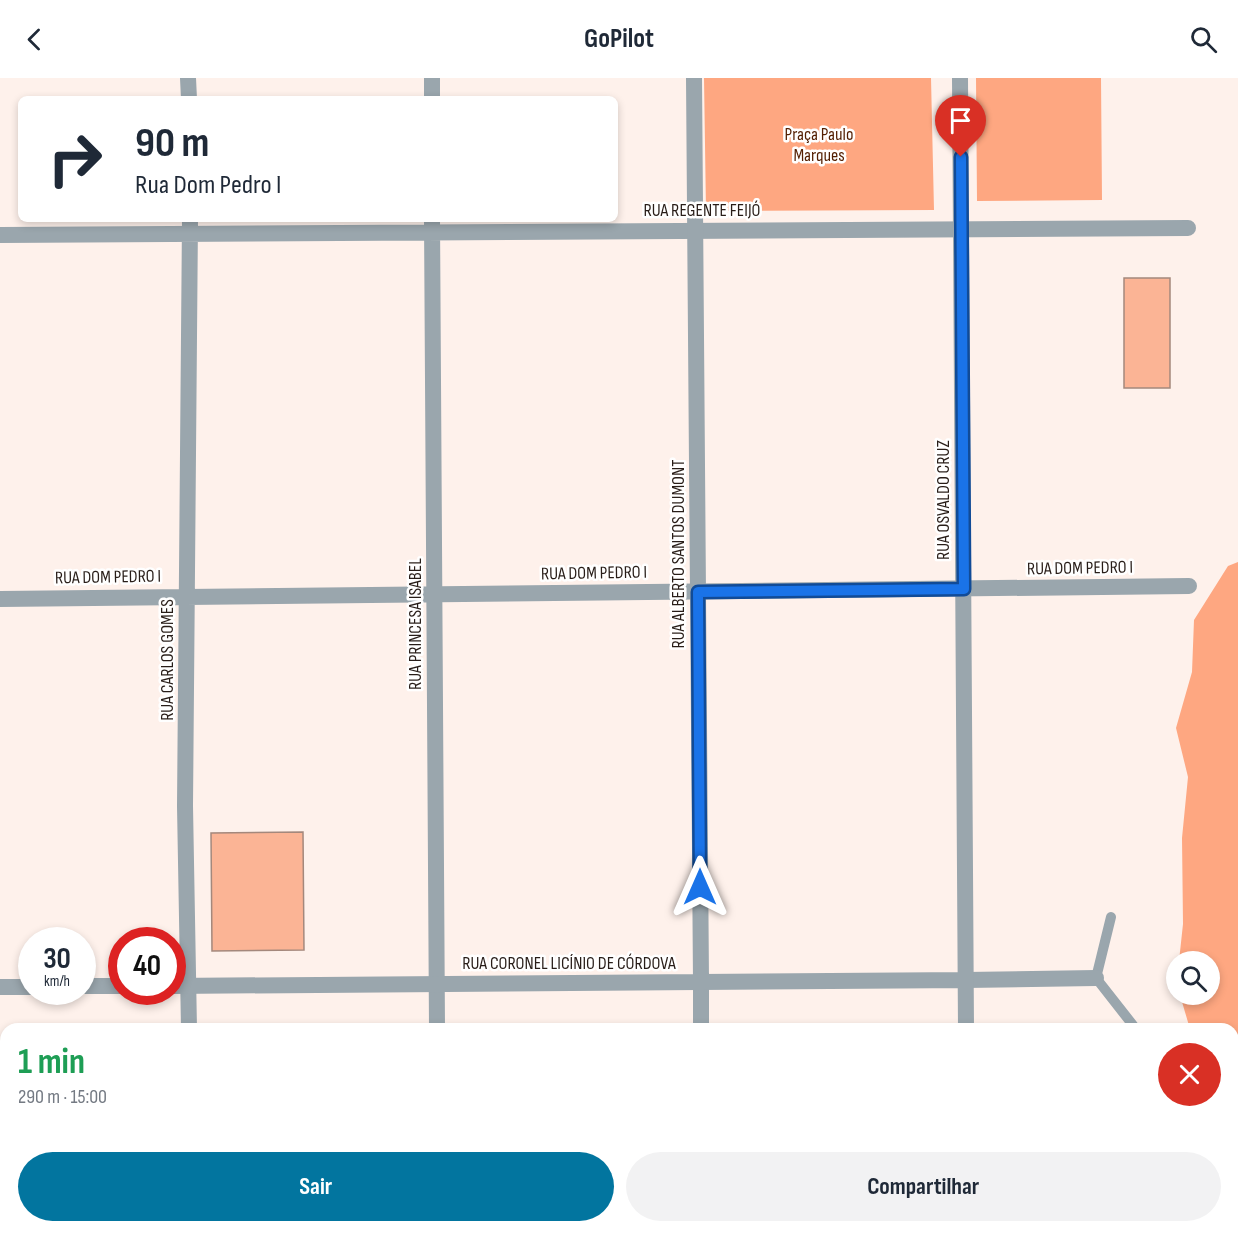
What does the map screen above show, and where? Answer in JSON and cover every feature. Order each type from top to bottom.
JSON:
[{"type":"street","points":[[189,78],[189,96]]},
{"type":"street","points":[[432,78],[432,96]]},
{"type":"street","name":"RUA ALBERTO SANTOS DUMONT","points":[[694,78],[701,1023]]},
{"type":"street","name":"RUA OSVALDO CRUZ","points":[[960,78],[966,1023]]},
{"type":"street","name":"RUA REGENTE FEIJÓ","points":[[0,235],[190,226],[432,225],[695,230],[1188,228]]},
{"type":"street","name":"RUA PRINCESA ISABEL","points":[[432,225],[437,1023]]},
{"type":"street","name":"RUA CARLOS GOMES","points":[[182,927],[190,226]]},
{"type":"street","name":"RUA DOM PEDRO I","points":[[0,598],[1189,586]]},
{"type":"street","name":"RUA CORONEL LICÍNIO DE CÓRDOVA","points":[[186,986],[1096,978]]},
{"type":"street","points":[[0,987],[18,987]]},
{"type":"street","name":"RUA CARLOS GOMES","points":[[185,1005],[188,1023]]},
{"type":"lane","points":[[1111,917],[1096,978],[1131,1023]]},
{"type":"green space","name":"Praça Paulo Marques","points":[[704,78],[931,78],[934,210],[706,211]]},
{"type":"green space","points":[[976,78],[1101,78],[1102,200],[977,201]]},
{"type":"green space","points":[[1238,562],[1238,1023],[1188,1023],[1183,1005],[1220,1005],[1220,951],[1180,951],[1183,924],[1182,838],[1188,777],[1176,728],[1192,672],[1194,620],[1228,566]]},
{"type":"building","points":[[1124,278],[1170,278],[1170,388],[1124,388]]},
{"type":"building","points":[[303,832],[304,950],[212,951],[211,833]]},
{"type":"route","points":[[700,887],[698,592],[964,589],[961,157]]}]
